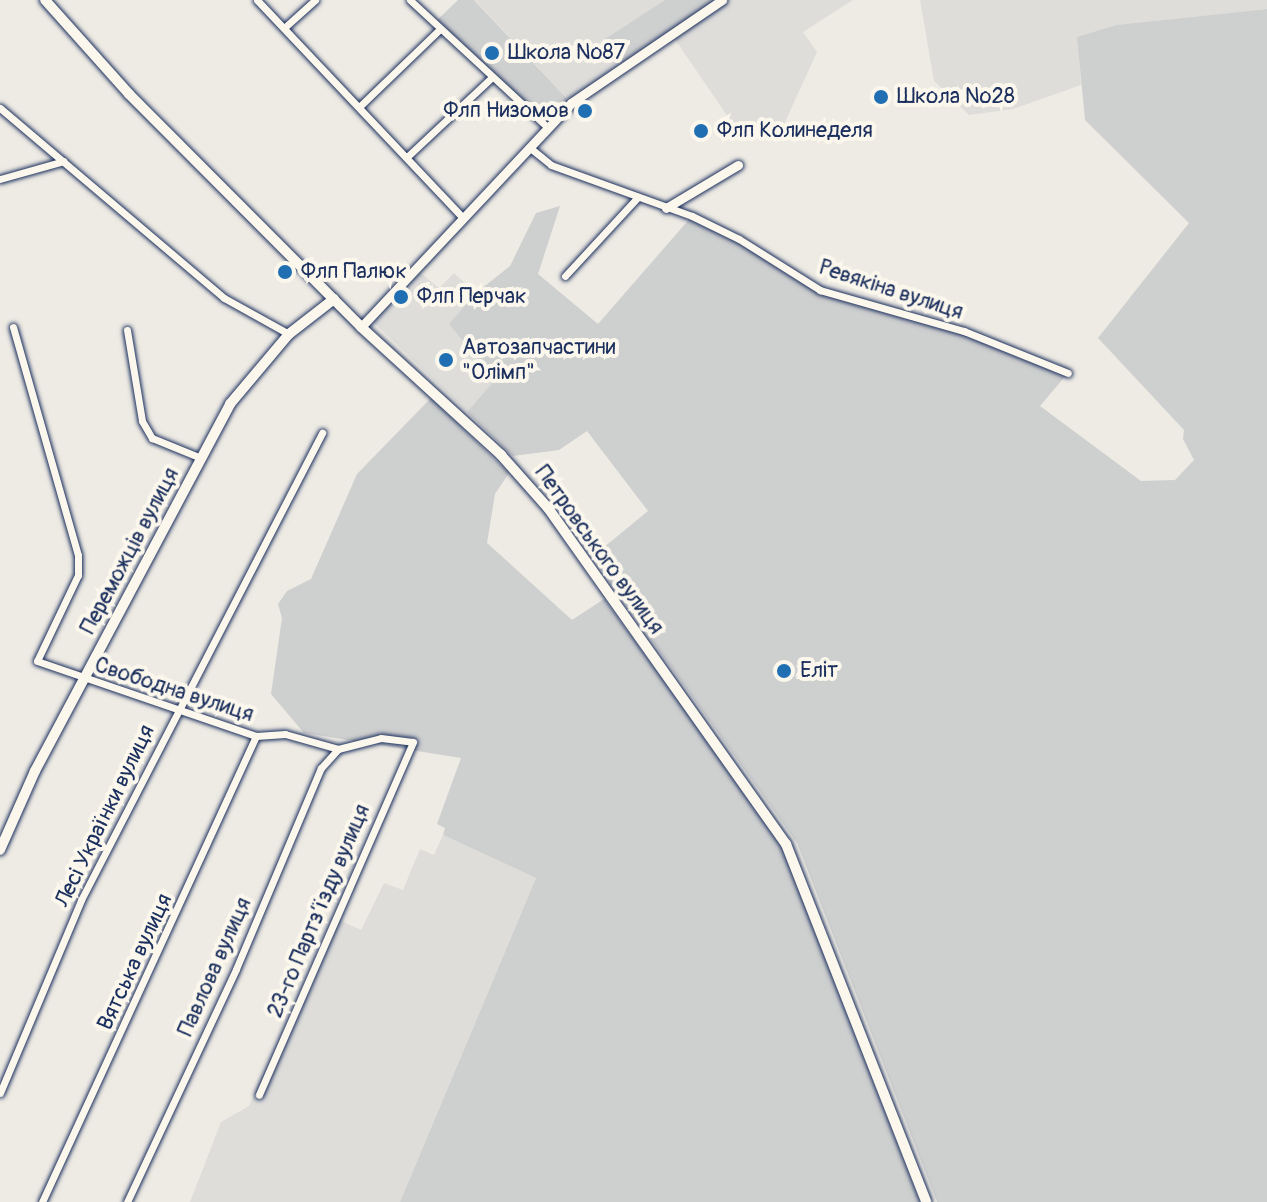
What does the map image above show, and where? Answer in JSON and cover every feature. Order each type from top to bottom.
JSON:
[{"type":"main road","name":"Петровського вулиця","points":[[45,0],[129,94],[361,327],[533,490],[773,820],[926,1202]]},
{"type":"main road","name":"Переможців вулиця","points":[[0,850],[201,458],[248,379],[289,334],[334,299]]},
{"type":"street","points":[[257,0],[408,156],[462,217]]},
{"type":"street","points":[[284,28],[315,0]]},
{"type":"street","points":[[410,0],[547,127]]},
{"type":"street","points":[[361,327],[571,103],[722,0]]},
{"type":"street","points":[[359,107],[440,29]]},
{"type":"street","points":[[408,156],[491,78]]},
{"type":"street","points":[[0,108],[224,298],[289,334]]},
{"type":"street","name":"Ревякіна вулиця","points":[[529,147],[551,165],[739,239],[820,290],[951,327],[1068,373]]},
{"type":"street","points":[[1,178],[64,161]]},
{"type":"street","points":[[666,208],[738,165]]},
{"type":"street","points":[[565,276],[637,198]]},
{"type":"street","name":"Свободна вулиця","points":[[13,327],[78,555],[78,575],[37,661],[84,681],[256,736],[285,734],[338,749]]},
{"type":"street","points":[[127,330],[142,421],[152,438],[201,458]]},
{"type":"street","name":"Лесі Українки вулиця","points":[[0,1093],[81,900],[322,433]]},
{"type":"street","name":"Вятська вулиця","points":[[42,1202],[256,736]]},
{"type":"street","name":"23-го Партз’їзду вулиця","points":[[259,1095],[413,742],[381,738],[338,749]]},
{"type":"street","name":"Павлова вулиця","points":[[127,1202],[236,969],[321,768],[338,749]]},
{"type":"shaded area","points":[[458,0],[474,0],[571,103],[547,127],[434,23]]},
{"type":"shaded area","points":[[475,0],[665,0],[606,39],[626,67],[571,103]]},
{"type":"shaded area","points":[[665,0],[722,0],[626,67],[605,39]]},
{"type":"shaded area","points":[[722,0],[853,0],[803,32],[817,52],[780,133],[741,136],[672,35]]},
{"type":"shaded area","points":[[920,0],[1267,0],[1267,9],[1116,25],[1078,37],[1081,85],[1013,109],[969,115],[934,81]]},
{"type":"shaded area","points":[[1267,9],[1267,1202],[937,1202],[797,843],[592,557],[648,511],[587,431],[559,450],[513,456],[467,412],[495,380],[449,324],[476,293],[510,266],[536,213],[560,206],[538,274],[598,324],[692,216],[820,290],[902,311],[1068,373],[1040,406],[1141,481],[1175,480],[1194,460],[1183,439],[1184,430],[1098,338],[1189,223],[1085,120],[1077,37],[1116,25]]},
{"type":"shaded area","name":"Автозапчастини \"Олімп\"","points":[[416,269],[439,288],[454,273],[476,293],[450,324],[496,380],[467,412],[369,318]]},
{"type":"shaded area","points":[[431,398],[509,473],[495,494],[487,543],[572,620],[604,599],[768,823],[783,850],[920,1202],[400,1202],[536,878],[443,835],[445,828],[437,824],[461,758],[304,733],[271,694],[282,618],[278,604],[287,591],[311,579],[357,474]]},
{"type":"shaded area","points":[[443,835],[536,878],[400,1202],[190,1202],[221,1122],[249,1106],[335,918],[361,930],[384,883],[403,890],[420,849],[434,855]]},
{"type":"place","name":"Школа №87","points":[[492,53]]},
{"type":"place","name":"Школа №28","points":[[881,97]]},
{"type":"place","name":"Флп Низомов","points":[[585,111]]},
{"type":"place","name":"Флп Колинеделя","points":[[701,131]]},
{"type":"place","name":"Флп Палюк","points":[[285,272]]},
{"type":"place","name":"Флп Перчак","points":[[401,297]]},
{"type":"place","name":"Автозапчастини \"Олімп\"","points":[[446,360]]},
{"type":"place","name":"Еліт","points":[[784,671]]}]
